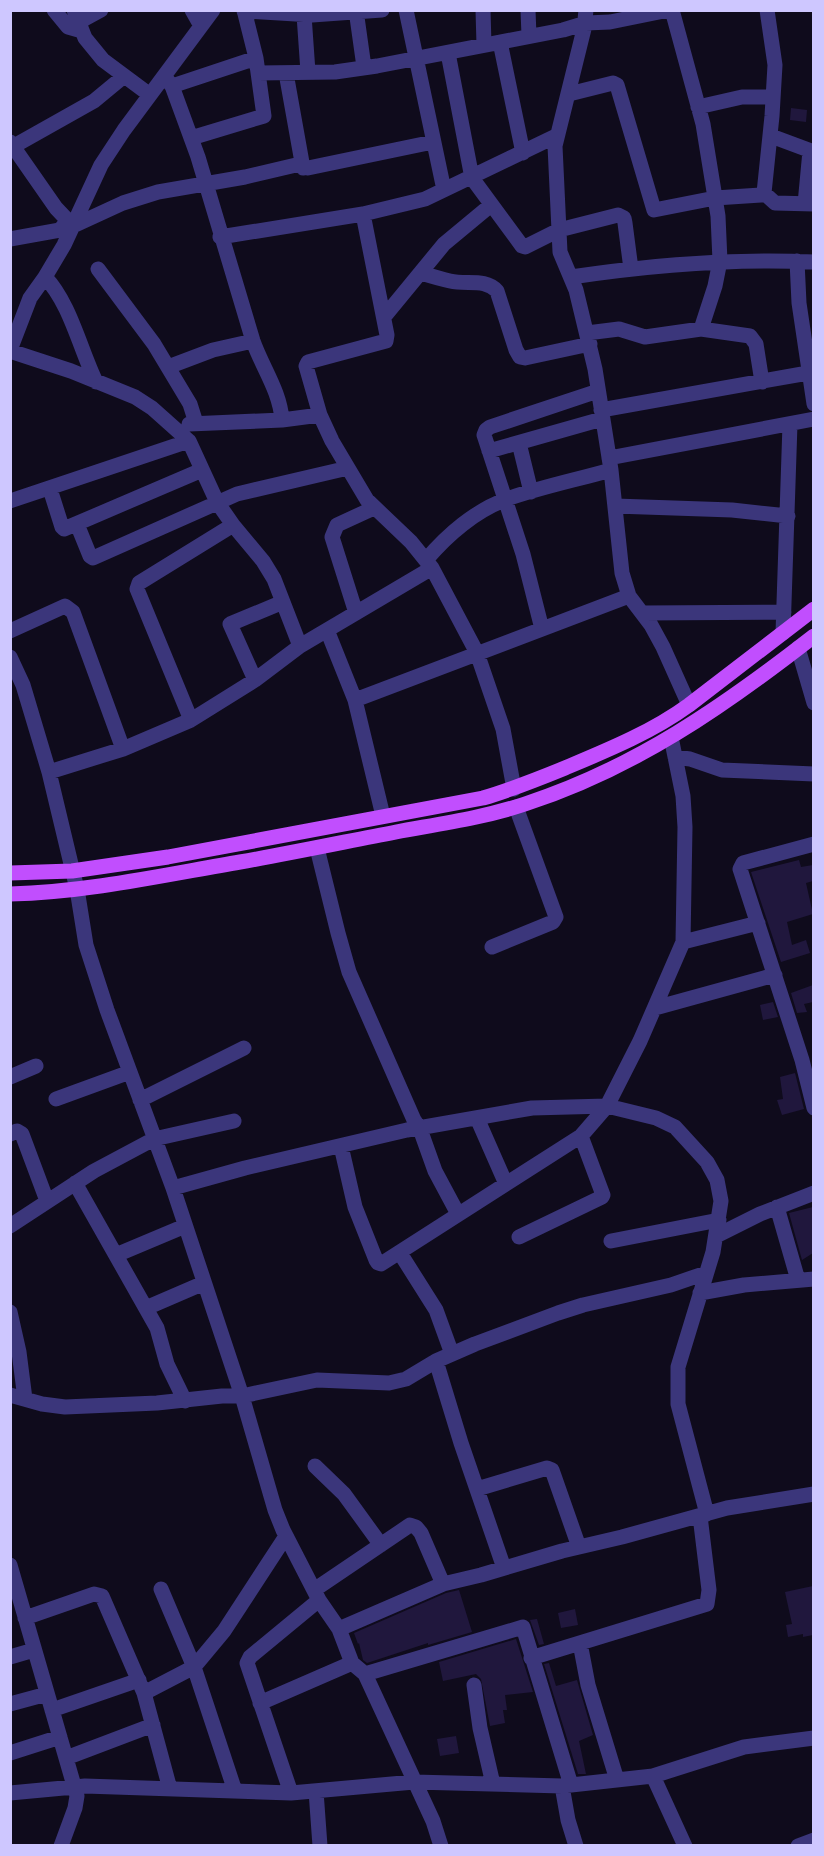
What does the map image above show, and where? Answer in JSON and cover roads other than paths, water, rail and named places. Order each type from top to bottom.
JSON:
[{"type":"main road","points":[[10,873],[72,871],[168,857],[483,798],[514,789],[629,740],[689,705],[813,609]]},
{"type":"main road","points":[[10,894],[77,890],[317,848],[448,823],[516,807],[592,778],[671,737],[735,696],[813,636]]},
{"type":"street","points":[[54,10],[68,27],[101,10]]},
{"type":"street","points":[[192,10],[201,26]]},
{"type":"street","points":[[213,10],[168,81],[150,95],[101,165],[45,277],[30,298],[10,350],[143,402],[189,441],[217,502],[263,561],[274,579],[300,646]]},
{"type":"street","points":[[191,138],[264,116],[257,66],[244,11],[309,14],[382,10]]},
{"type":"street","points":[[405,10],[444,190]]},
{"type":"street","points":[[483,10],[484,45]]},
{"type":"street","points":[[528,10],[529,36]]},
{"type":"street","points":[[168,81],[257,66],[286,73],[335,72],[364,68],[572,28],[586,17],[610,22],[670,10],[703,124],[715,198],[720,261],[711,298],[700,329]]},
{"type":"street","points":[[764,193],[771,136],[775,65],[767,10]]},
{"type":"street","points":[[356,12],[364,68]]},
{"type":"street","points":[[308,72],[309,14]]},
{"type":"street","points":[[586,17],[569,94],[556,136],[560,252],[576,290],[589,338],[610,464],[622,573],[629,596],[643,613],[663,647],[689,705]]},
{"type":"street","points":[[78,21],[85,38],[103,60],[150,95]]},
{"type":"street","points":[[500,42],[523,153]]},
{"type":"street","points":[[448,53],[472,178],[522,246],[525,247],[559,230],[618,215],[624,218],[631,268]]},
{"type":"street","points":[[286,73],[303,168]]},
{"type":"street","points":[[71,223],[56,208],[12,144],[93,101],[123,76]]},
{"type":"street","points":[[168,81],[191,138],[261,364],[281,405],[282,420]]},
{"type":"street","points":[[569,94],[613,83],[617,85],[654,210],[715,198],[764,193]]},
{"type":"street","points":[[698,107],[742,97],[773,97]]},
{"type":"street","points":[[220,237],[363,214],[416,201],[472,178],[556,136]]},
{"type":"street","points":[[764,193],[775,203],[809,204],[812,151],[771,136]]},
{"type":"street","points":[[10,239],[60,230],[71,223],[123,202],[166,190],[296,165],[303,168],[433,142]]},
{"type":"street","points":[[384,317],[444,244],[490,205]]},
{"type":"street","points":[[363,214],[384,317],[386,341],[307,363],[320,415],[332,441],[374,508],[411,542],[429,564],[477,653],[503,729],[514,789]]},
{"type":"street","points":[[571,277],[631,268],[720,261],[813,262]]},
{"type":"street","points":[[797,261],[799,303],[813,404]]},
{"type":"street","points":[[98,268],[154,344],[190,404],[196,423]]},
{"type":"street","points":[[421,273],[452,282],[492,285],[497,291],[520,357],[525,358],[619,329],[645,337],[700,329],[750,336],[756,344],[762,382]]},
{"type":"street","points":[[45,277],[65,307],[96,382]]},
{"type":"street","points":[[168,367],[226,346],[253,341]]},
{"type":"street","points":[[489,451],[602,414],[808,373]]},
{"type":"street","points":[[542,629],[523,554],[484,435],[486,430],[598,391]]},
{"type":"street","points":[[172,426],[282,420],[320,415]]},
{"type":"street","points":[[49,771],[123,749],[191,720],[255,680],[300,646],[356,613],[429,564],[436,548],[473,517],[506,499],[610,464],[813,419]]},
{"type":"street","points":[[783,633],[790,424]]},
{"type":"street","points":[[10,501],[189,441]]},
{"type":"street","points":[[519,442],[531,492]]},
{"type":"street","points":[[77,524],[90,556],[93,558],[217,502],[255,489],[348,468]]},
{"type":"street","points":[[50,489],[62,527],[68,528],[202,471]]},
{"type":"street","points":[[615,506],[732,510],[788,516]]},
{"type":"street","points":[[356,613],[332,537],[333,531],[337,525],[374,508]]},
{"type":"street","points":[[191,720],[137,589],[139,583],[233,525]]},
{"type":"street","points":[[355,700],[629,596]]},
{"type":"street","points":[[255,680],[230,624],[283,602]]},
{"type":"street","points":[[10,631],[65,606],[73,612],[123,749]]},
{"type":"street","points":[[643,613],[784,612]]},
{"type":"street","points":[[327,630],[355,700],[383,816]]},
{"type":"street","points":[[798,648],[813,703]]},
{"type":"street","points":[[10,657],[22,685],[49,771],[77,890],[86,945],[106,1010],[173,1188],[242,1396],[275,1510],[317,1595],[339,1629],[352,1663],[364,1674],[433,1821],[441,1845]]},
{"type":"street","points":[[341,1146],[355,1207],[376,1260],[381,1264],[581,1136],[607,1106],[655,1008],[683,942],[685,827],[683,796],[671,737]]},
{"type":"street","points":[[675,757],[690,759],[722,770],[813,774]]},
{"type":"street","points":[[492,946],[553,922],[556,917],[516,807]]},
{"type":"street","points":[[813,844],[743,863],[740,867],[775,975],[809,1066],[813,1108]]},
{"type":"street","points":[[317,848],[349,972],[420,1129],[435,1171],[458,1214]]},
{"type":"street","points":[[683,942],[758,922]]},
{"type":"street","points":[[655,1008],[775,975]]},
{"type":"street","points":[[140,1100],[244,1048]]},
{"type":"street","points":[[10,1077],[36,1066]]},
{"type":"street","points":[[56,1099],[130,1072]]},
{"type":"street","points":[[173,1188],[245,1168],[341,1146],[532,1108],[607,1106],[656,1118],[675,1127],[707,1162],[717,1180],[721,1202],[719,1220],[678,1367],[677,1388],[678,1404],[703,1515],[709,1590],[707,1604],[531,1658]]},
{"type":"street","points":[[477,1118],[506,1184]]},
{"type":"street","points":[[10,1226],[94,1171],[154,1139],[234,1121]]},
{"type":"street","points":[[10,1134],[17,1131],[22,1134],[47,1202]]},
{"type":"street","points":[[519,1237],[603,1195],[581,1136]]},
{"type":"street","points":[[75,1183],[146,1308],[156,1328],[167,1364],[185,1401]]},
{"type":"street","points":[[716,1236],[813,1193]]},
{"type":"street","points":[[700,1293],[744,1285],[806,1279],[777,1207]]},
{"type":"street","points":[[611,1241],[719,1220]]},
{"type":"street","points":[[116,1255],[185,1226]]},
{"type":"street","points":[[400,1253],[436,1310],[452,1354]]},
{"type":"street","points":[[10,1312],[19,1352],[18,1397],[65,1407],[185,1401],[242,1396],[317,1380],[389,1383],[406,1379],[452,1354],[583,1305],[671,1285],[706,1273]]},
{"type":"street","points":[[146,1308],[204,1283]]},
{"type":"street","points":[[436,1361],[504,1568]]},
{"type":"street","points":[[315,1466],[344,1494],[381,1545]]},
{"type":"street","points":[[477,1489],[547,1468],[552,1470],[579,1547]]},
{"type":"street","points":[[339,1629],[442,1584],[727,1508],[813,1494]]},
{"type":"street","points":[[291,1793],[248,1668],[247,1663],[250,1657],[317,1595],[410,1525],[416,1527],[421,1533],[442,1584]]},
{"type":"street","points":[[52,1710],[176,1678],[194,1667],[224,1631],[286,1536]]},
{"type":"street","points":[[10,1565],[16,1604],[26,1618],[77,1796],[75,1808],[61,1845]]},
{"type":"street","points":[[161,1589],[194,1667],[235,1791]]},
{"type":"street","points":[[26,1618],[98,1594],[102,1596],[141,1687],[170,1789]]},
{"type":"street","points":[[364,1674],[523,1627],[566,1785],[568,1820],[576,1845]]},
{"type":"street","points":[[580,1643],[588,1685],[617,1780]]},
{"type":"street","points":[[10,1657],[34,1650]]},
{"type":"street","points":[[260,1703],[352,1663]]},
{"type":"street","points":[[474,1685],[480,1728],[494,1784]]},
{"type":"street","points":[[10,1704],[47,1694]]},
{"type":"street","points":[[66,1758],[153,1725]]},
{"type":"street","points":[[10,1753],[60,1737]]},
{"type":"street","points":[[10,1793],[74,1787],[291,1793],[414,1782],[566,1785],[653,1776],[744,1747],[813,1738]]},
{"type":"street","points":[[653,1776],[685,1845]]},
{"type":"street","points":[[316,1791],[320,1845]]},
{"type":"street","points":[[798,1845],[813,1840]]}]
